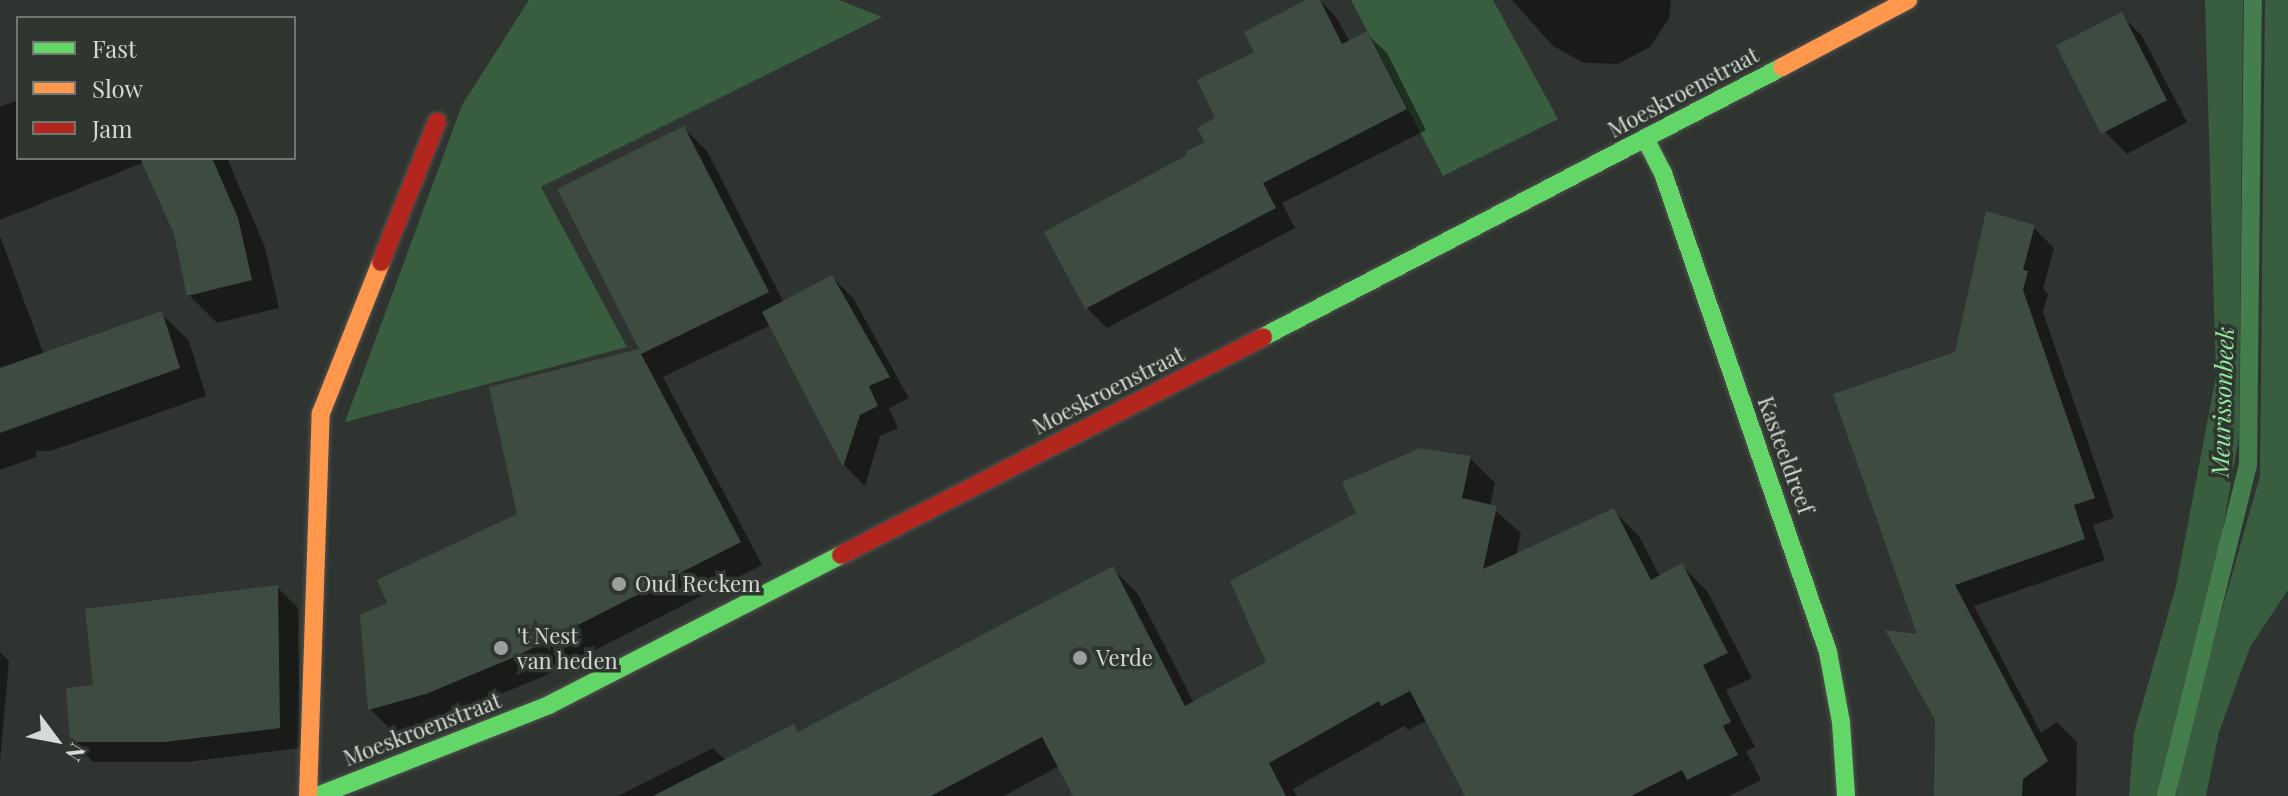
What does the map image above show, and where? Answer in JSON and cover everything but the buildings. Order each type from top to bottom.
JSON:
[{"type":"main road","name":"Moeskroenstraat","points":[[317,796],[549,705],[1646,140],[1908,0]]},
{"type":"main road","points":[[308,796],[321,413],[437,122]]},
{"type":"main road","name":"Kasteeldreef","points":[[1646,140],[1666,181],[1828,652],[1841,722],[1846,796]]},
{"type":"green space","points":[[529,0],[839,0],[882,17],[541,187],[627,347],[345,422],[462,105]]},
{"type":"green space","points":[[1351,0],[1493,0],[1558,119],[1443,176]]},
{"type":"green space","points":[[2205,0],[2243,0],[2239,436],[2216,569],[2160,796],[2129,796],[2134,733],[2176,586],[2216,376]]},
{"type":"green space","points":[[2265,0],[2288,0],[2288,590],[2250,647],[2219,732],[2206,796],[2176,796],[2188,730],[2260,476]]},
{"type":"waterway","name":"Meurissonbeek","points":[[2166,796],[2248,465],[2253,0]]},
{"type":"traffic: fast","points":[[1263,337],[1782,67]]},
{"type":"traffic: fast","points":[[1646,140],[1663,173],[1828,652],[1841,722],[1846,796]]},
{"type":"traffic: fast","points":[[317,796],[549,705],[841,555]]},
{"type":"traffic: slow","points":[[1782,67],[1908,0]]},
{"type":"traffic: slow","points":[[308,796],[321,413],[381,262]]},
{"type":"traffic: jam","points":[[381,262],[437,122]]},
{"type":"traffic: jam","points":[[841,555],[1263,337]]},
{"type":"place","name":"Oud Reckem","points":[[619,584]]},
{"type":"place","name":"'t Nest van heden","points":[[501,648]]},
{"type":"place","name":"Verde","points":[[1080,658]]}]
